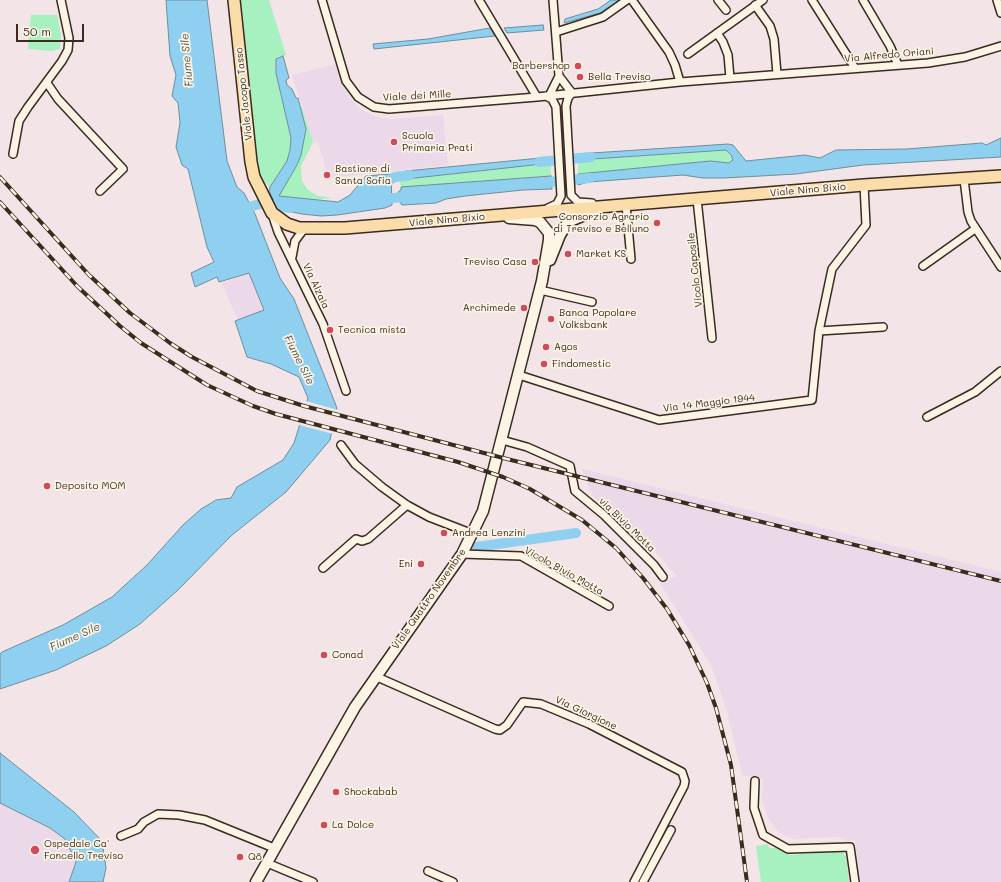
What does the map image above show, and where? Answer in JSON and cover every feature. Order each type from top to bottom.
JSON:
[{"type":"main road","name":"Viale Jacopo Tasso","points":[[234,0],[251,162],[258,187],[272,213]]},
{"type":"main road","name":"Viale Nino Bixio","points":[[272,213],[286,224],[304,229],[345,228],[864,185],[998,176]]},
{"type":"main road","name":"Viale Quattro Novembre","points":[[541,285],[560,235],[568,222],[607,206]]},
{"type":"main road","name":"Viale Quattro Novembre","points":[[256,882],[336,738],[375,676],[462,554],[473,534],[488,498],[541,285],[549,240],[549,233],[544,226],[535,220],[490,216]]},
{"type":"street","points":[[13,154],[19,121],[66,56],[69,44],[61,0]]},
{"type":"street","name":"Viale dei Mille","points":[[322,0],[346,81],[358,97],[374,107],[389,109],[548,96]]},
{"type":"street","points":[[479,0],[537,97]]},
{"type":"street","points":[[553,0],[560,76],[572,93],[568,98],[566,106],[571,195],[578,202],[622,205],[631,259]]},
{"type":"street","points":[[556,32],[603,17],[627,0]]},
{"type":"street","points":[[632,0],[669,52],[680,82]]},
{"type":"street","points":[[718,0],[726,10]]},
{"type":"street","points":[[688,54],[763,0]]},
{"type":"street","points":[[812,0],[854,68]]},
{"type":"street","points":[[863,0],[890,46],[898,65]]},
{"type":"street","points":[[997,0],[1001,13]]},
{"type":"street","points":[[755,5],[770,26],[774,39],[777,74]]},
{"type":"street","points":[[717,33],[723,42],[728,55],[730,78]]},
{"type":"street","name":"Via Alfredo Oriani","points":[[548,96],[680,82],[947,60],[1001,46]]},
{"type":"street","points":[[989,50],[1001,51]]},
{"type":"street","points":[[519,214],[552,207],[557,204],[561,196],[556,107],[552,99],[548,96],[560,76]]},
{"type":"street","points":[[47,83],[58,99],[123,169],[100,191]]},
{"type":"street","points":[[964,179],[968,212],[975,229],[1001,267]]},
{"type":"street","points":[[864,185],[866,225],[832,269],[819,331],[883,328]]},
{"type":"street","name":"Vicolo Caposile","points":[[697,200],[712,338]]},
{"type":"street","name":"Via Alzaia","points":[[272,213],[278,232],[292,257],[323,324],[346,390]]},
{"type":"street","name":"Via Alzaia","points":[[292,257],[295,241],[304,229]]},
{"type":"street","points":[[923,266],[975,229]]},
{"type":"street","points":[[541,285],[592,302]]},
{"type":"street","name":"Via 14 Maggio 1944","points":[[519,375],[659,420],[812,400],[819,331]]},
{"type":"street","points":[[927,417],[975,392],[1001,371]]},
{"type":"street","name":"via Bivio Motta","points":[[502,440],[527,447],[570,466],[575,492],[604,514],[654,565],[663,578]]},
{"type":"street","points":[[341,445],[360,468],[382,487],[407,504],[429,517],[473,534]]},
{"type":"street","points":[[323,568],[356,539],[368,539],[407,504]]},
{"type":"street","name":"Vicolo Bivio Motta","points":[[462,554],[521,556],[609,606]]},
{"type":"street","name":"Via Giorgione","points":[[375,676],[500,730],[507,725],[523,702],[541,704],[590,724],[682,772],[685,781],[684,786],[634,882]]},
{"type":"street","points":[[755,781],[754,808],[763,835],[788,849],[850,847],[855,882]]},
{"type":"street","points":[[122,836],[138,829],[144,822],[158,814],[179,815],[204,820],[274,848]]},
{"type":"street","points":[[643,882],[671,830]]},
{"type":"street","points":[[267,863],[313,882]]},
{"type":"street","points":[[428,871],[453,882]]},
{"type":"shaded area","points":[[336,64],[349,96],[357,106],[365,112],[380,118],[395,119],[443,115],[448,165],[329,178],[318,142],[313,142],[292,75]]},
{"type":"shaded area","points":[[249,273],[264,311],[238,321],[222,283]]},
{"type":"shaded area","points":[[582,469],[1001,572],[1001,882],[861,882],[855,840],[847,841],[840,837],[792,839],[778,832],[767,816],[762,800],[763,779],[742,775],[727,711],[711,665],[660,583],[677,576],[639,533],[596,499],[590,491]]},
{"type":"shaded area","name":"Ospedale Ca' Foncello Treviso","points":[[0,803],[50,828],[65,839],[76,862],[69,882],[0,882]]},
{"type":"green space","points":[[239,0],[269,0],[286,55],[278,57],[275,64],[291,138],[290,150],[287,161],[270,187],[262,180],[259,169]]},
{"type":"green space","points":[[31,15],[57,15],[61,35],[60,49],[51,51],[28,49]]},
{"type":"green space","points":[[301,105],[313,142],[301,166],[302,181],[308,190],[318,196],[332,198],[314,200],[278,196],[297,165],[301,155],[306,130],[300,109]]},
{"type":"green space","points":[[726,150],[733,160],[729,163],[711,161],[578,174],[578,160]]},
{"type":"green space","points":[[551,163],[551,176],[401,187],[399,180],[433,175]]},
{"type":"green space","points":[[768,844],[769,848],[777,848],[790,855],[840,851],[846,856],[849,882],[761,882],[756,846]]},
{"type":"water","name":"Fiume Sile","points":[[166,0],[207,0],[227,161],[237,187],[244,193],[255,214],[280,278],[294,299],[337,408],[330,440],[286,492],[232,535],[178,590],[140,624],[106,646],[56,670],[0,689],[0,654],[2,652],[63,625],[112,597],[147,565],[183,525],[201,509],[216,500],[231,498],[237,487],[283,460],[294,443],[308,398],[299,377],[271,364],[247,357],[235,321],[264,310],[249,273],[219,282],[217,277],[195,287],[191,273],[214,262],[207,247],[188,169],[182,165],[176,147],[180,123],[178,103],[172,96],[176,75],[170,56]]},
{"type":"water","points":[[611,0],[620,0],[600,13],[564,23],[565,19],[598,9]]},
{"type":"water","points":[[543,25],[544,30],[507,33],[504,28]]},
{"type":"water","points":[[490,28],[495,36],[374,49],[373,44],[428,39]]},
{"type":"water","points":[[283,56],[289,78],[286,80],[287,85],[292,89],[296,98],[298,98],[306,129],[301,155],[297,165],[279,196],[338,202],[350,195],[366,176],[391,174],[392,205],[385,208],[321,216],[278,209],[269,191],[270,187],[287,161],[291,138],[276,73],[276,59]]},
{"type":"water","points":[[1001,138],[1001,157],[863,165],[796,174],[724,178],[703,178],[683,175],[588,182],[578,185],[578,174],[710,161],[729,163],[733,160],[731,155],[726,150],[578,160],[577,154],[728,144],[733,145],[746,161],[805,155],[820,158],[836,150],[907,149],[982,143],[986,145]]},
{"type":"water","points":[[551,157],[551,163],[397,180],[397,175],[403,174],[406,171]]},
{"type":"water","points":[[551,176],[552,189],[523,190],[465,196],[446,199],[436,203],[402,205],[399,201],[398,192],[401,190],[401,187]]},
{"type":"water","points":[[0,753],[74,812],[102,841],[106,868],[103,882],[69,882],[76,862],[65,839],[50,828],[0,803]]},
{"type":"pier","points":[[306,401],[338,410],[333,434],[299,425]]},
{"type":"waterway","points":[[539,162],[591,157]]},
{"type":"waterway","points":[[380,185],[395,177],[410,175]]},
{"type":"waterway","points":[[538,183],[590,178]]},
{"type":"waterway","points":[[377,200],[411,196]]},
{"type":"waterway","points":[[239,210],[263,203],[290,208]]},
{"type":"waterway","points":[[476,547],[576,533]]},
{"type":"railway","points":[[0,177],[89,275],[130,313],[170,343],[192,357],[257,391],[304,406],[507,459],[1001,581]]},
{"type":"railway","points":[[0,202],[78,287],[120,326],[141,343],[207,385],[253,406],[276,414],[458,462],[503,477],[530,489],[582,520],[616,548],[643,578],[667,609],[689,645],[707,683],[716,708],[731,765],[747,882]]},
{"type":"place","name":"Barbershop","points":[[578,66]]},
{"type":"place","name":"Bella Treviso","points":[[580,77]]},
{"type":"place","name":"Scuola Primaria Prati","points":[[394,142]]},
{"type":"place","name":"Bastione di Santa Sofia","points":[[327,175]]},
{"type":"place","name":"Consorzio Agrario di Treviso e Belluno","points":[[657,223]]},
{"type":"place","name":"Market KS","points":[[568,254]]},
{"type":"place","name":"Treviso Casa","points":[[535,262]]},
{"type":"place","name":"Archimede","points":[[524,308]]},
{"type":"place","name":"Banca Popolare Volksbank","points":[[551,319]]},
{"type":"place","name":"Tecnica mista","points":[[330,330]]},
{"type":"place","name":"Agos","points":[[546,347]]},
{"type":"place","name":"Findomestic","points":[[544,364]]},
{"type":"place","name":"Deposito MOM","points":[[47,486]]},
{"type":"place","name":"Andrea Lenzini","points":[[444,533]]},
{"type":"place","name":"Eni","points":[[421,564]]},
{"type":"place","name":"Conad","points":[[324,655]]},
{"type":"place","name":"Shockabab","points":[[336,792]]},
{"type":"place","name":"La Dolce","points":[[324,825]]},
{"type":"place","name":"Ospedale Ca' Foncello Treviso","points":[[35,850]]},
{"type":"place","name":"Q8","points":[[240,857]]}]
